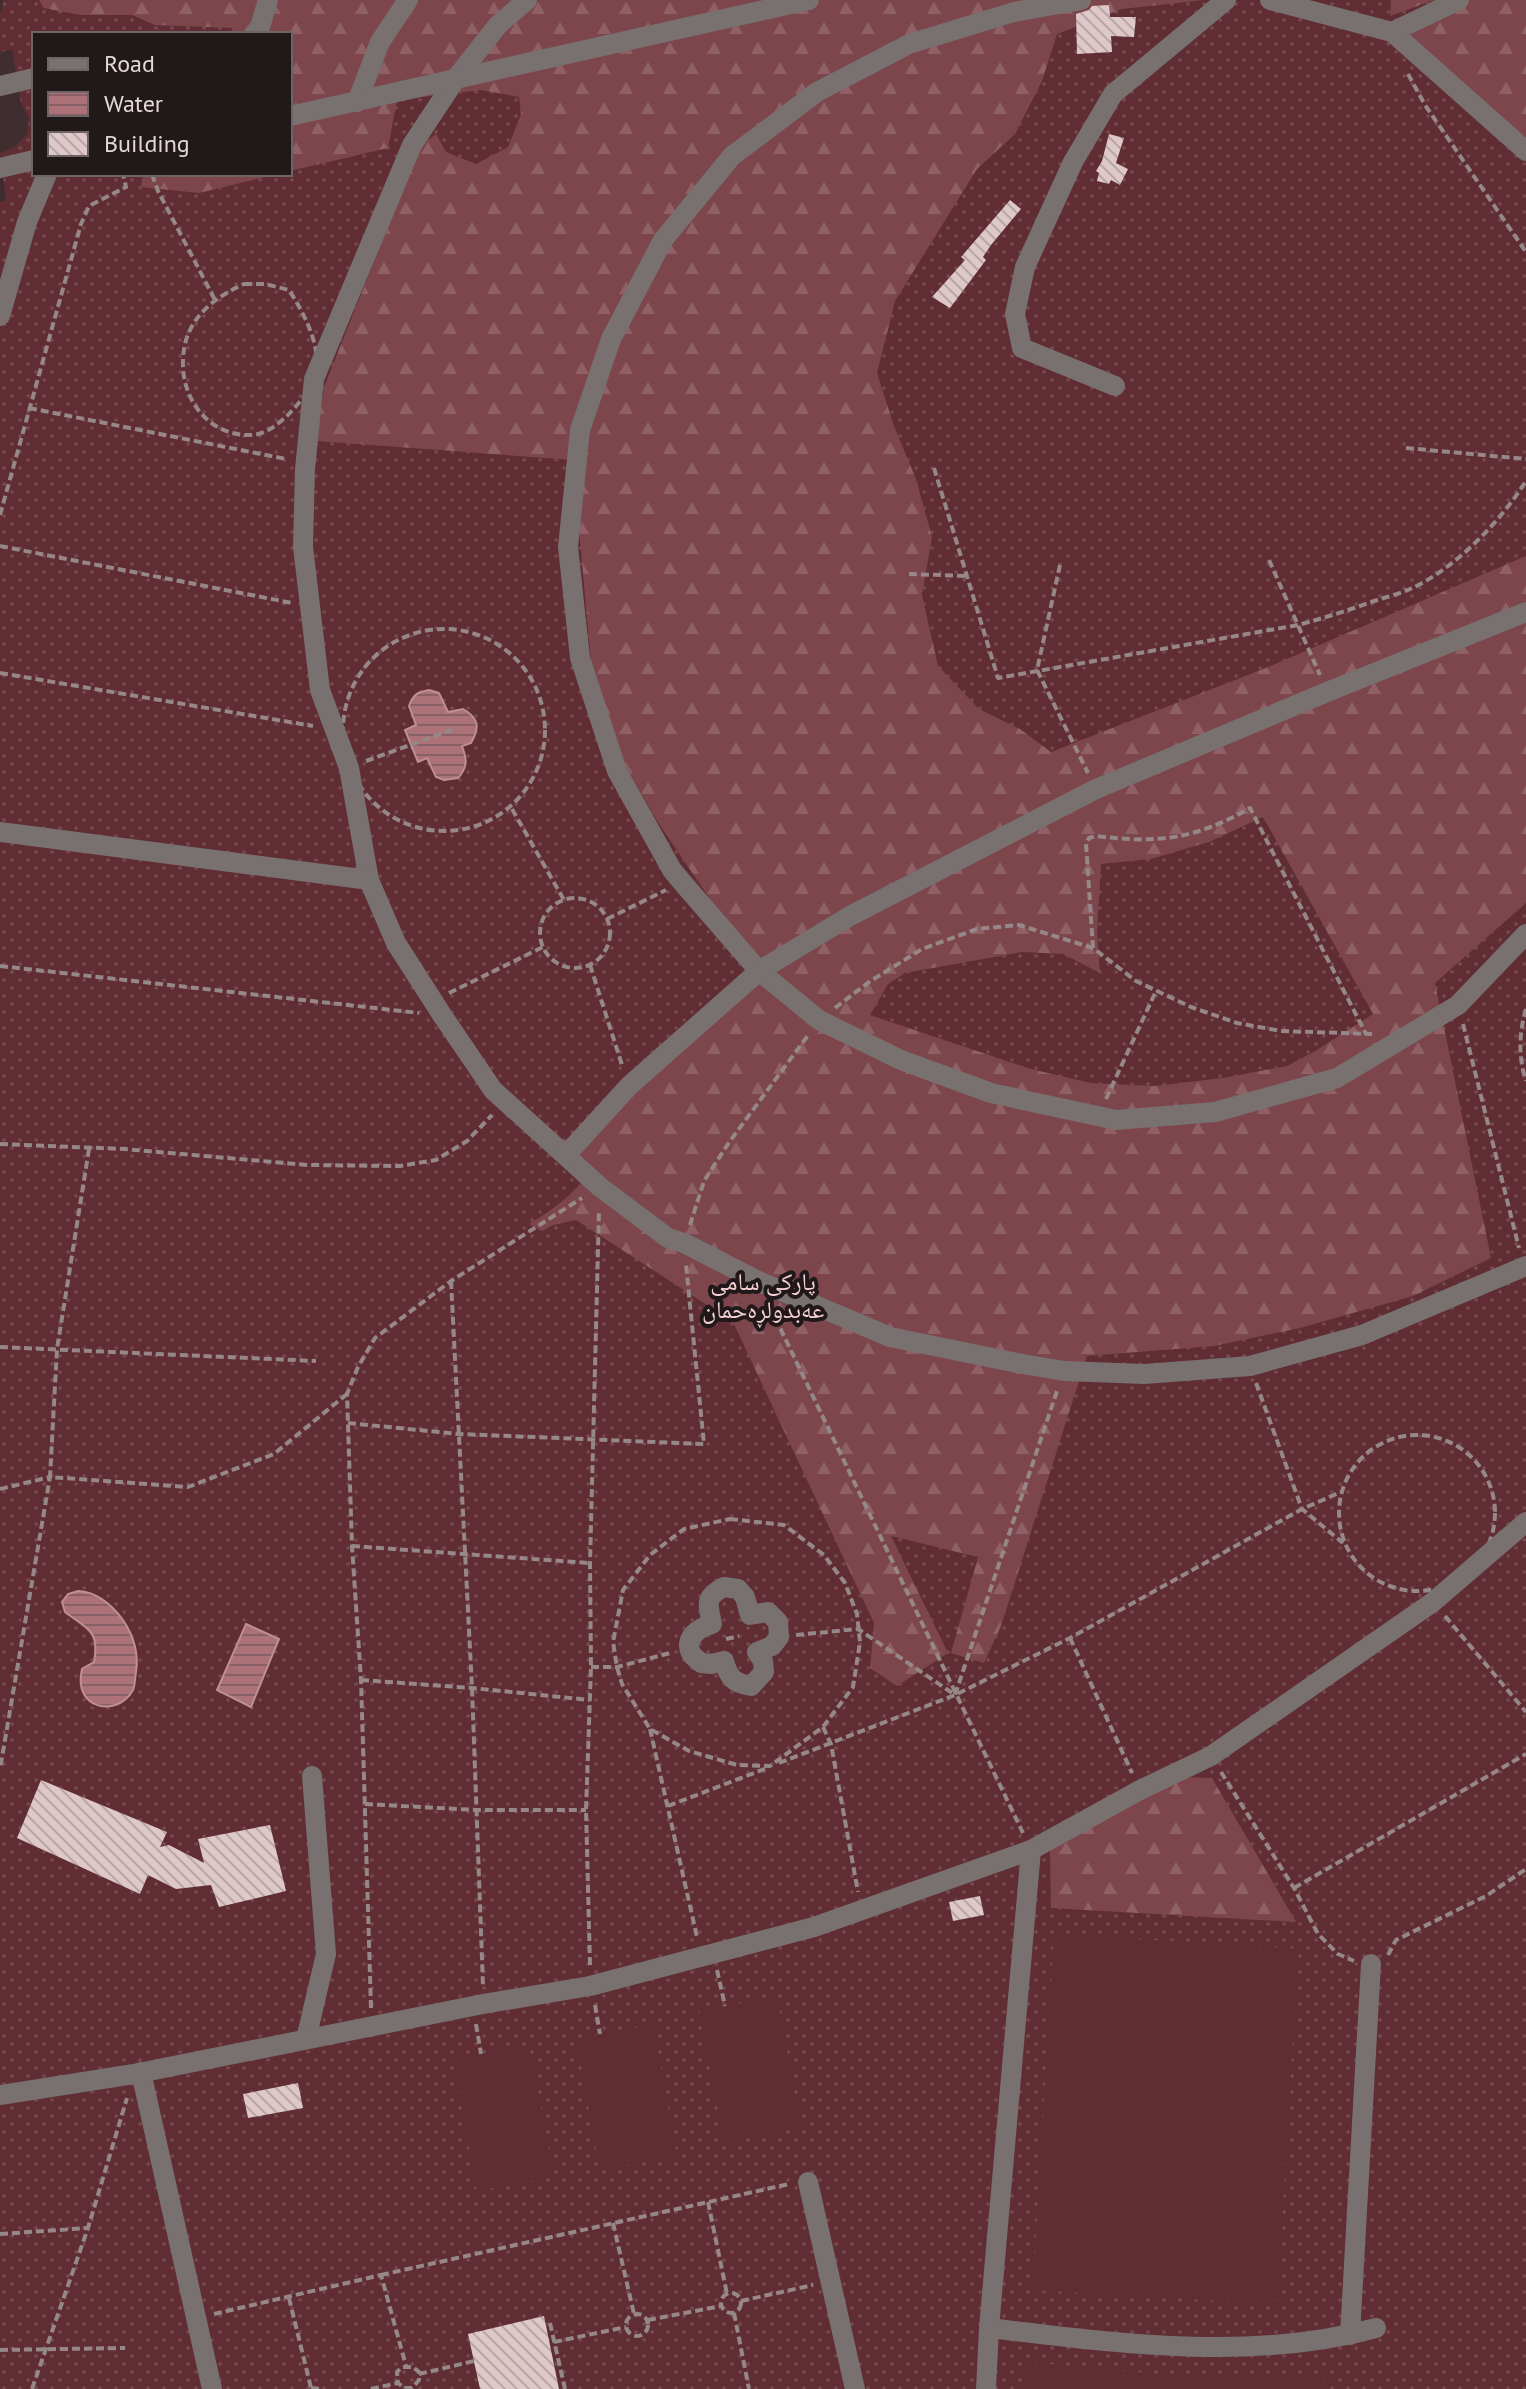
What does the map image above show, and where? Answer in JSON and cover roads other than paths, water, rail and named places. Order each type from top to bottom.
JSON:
[{"type":"street","points":[[257,30],[268,0]]},
{"type":"street","points":[[357,102],[380,42],[408,0]]},
{"type":"street","points":[[527,0],[498,25],[457,77],[412,145],[314,379],[305,462],[303,547],[320,690],[349,768],[369,880],[396,943],[493,1090],[600,1187],[668,1238],[756,1280],[890,1337],[1064,1371],[1144,1374],[1250,1366],[1362,1335],[1525,1267]]},
{"type":"street","points":[[292,116],[809,0]]},
{"type":"street","points":[[1081,0],[1014,12],[909,44],[817,92],[732,156],[663,240],[611,339],[580,430],[568,547],[580,658],[617,771],[672,870],[759,971],[819,1020],[901,1060],[991,1093],[1116,1120],[1215,1112],[1337,1078],[1458,1005],[1526,934]]},
{"type":"street","points":[[1115,386],[1022,348],[1015,314],[1025,267],[1073,162],[1113,94],[1226,0]]},
{"type":"street","points":[[1270,0],[1392,32],[1526,151]]},
{"type":"street","points":[[1392,32],[1459,0]]},
{"type":"street","points":[[0,86],[32,78]]},
{"type":"street","points":[[0,168],[32,160]]},
{"type":"street","points":[[0,316],[27,222],[46,176]]},
{"type":"street","points":[[566,1155],[629,1086],[759,971],[850,916],[1096,789],[1526,612]]},
{"type":"street","points":[[0,832],[369,880]]},
{"type":"street","points":[[0,2095],[138,2073],[478,2005],[590,1986],[814,1927],[1031,1850],[1140,1790],[1211,1756],[1433,1602],[1526,1522]]},
{"type":"street","points":[[724,1587],[738,1589],[745,1597],[750,1615],[768,1612],[778,1622],[779,1637],[772,1646],[757,1652],[763,1661],[764,1672],[751,1686],[738,1684],[729,1677],[724,1661],[701,1663],[690,1648],[689,1643],[700,1627],[712,1624],[708,1602],[713,1593],[724,1587]]},
{"type":"street","points":[[306,2039],[326,1954],[312,1776]]},
{"type":"street","points":[[986,2389],[1031,1850]]},
{"type":"street","points":[[1350,2335],[1371,1964]]},
{"type":"street","points":[[138,2073],[212,2389]]},
{"type":"street","points":[[808,2186],[855,2389]]},
{"type":"street","points":[[989,2328],[1083,2339],[1190,2346],[1315,2342],[1376,2328]]},
{"type":"water","points":[[429,690],[439,693],[448,712],[463,709],[476,723],[471,743],[462,746],[466,763],[458,778],[444,780],[436,777],[427,758],[418,762],[405,730],[416,725],[409,706],[412,699],[418,693]]},
{"type":"water","points":[[78,1591],[92,1594],[109,1604],[123,1620],[132,1638],[137,1658],[134,1686],[126,1699],[117,1704],[98,1705],[84,1694],[82,1669],[94,1662],[95,1643],[90,1631],[65,1612],[62,1602],[68,1594]]},
{"type":"water","points":[[246,1624],[279,1639],[251,1707],[217,1690]]},
{"type":"park label","name":"پارکی سامی عەبدولڕەحمان","points":[[763,1296]]}]
